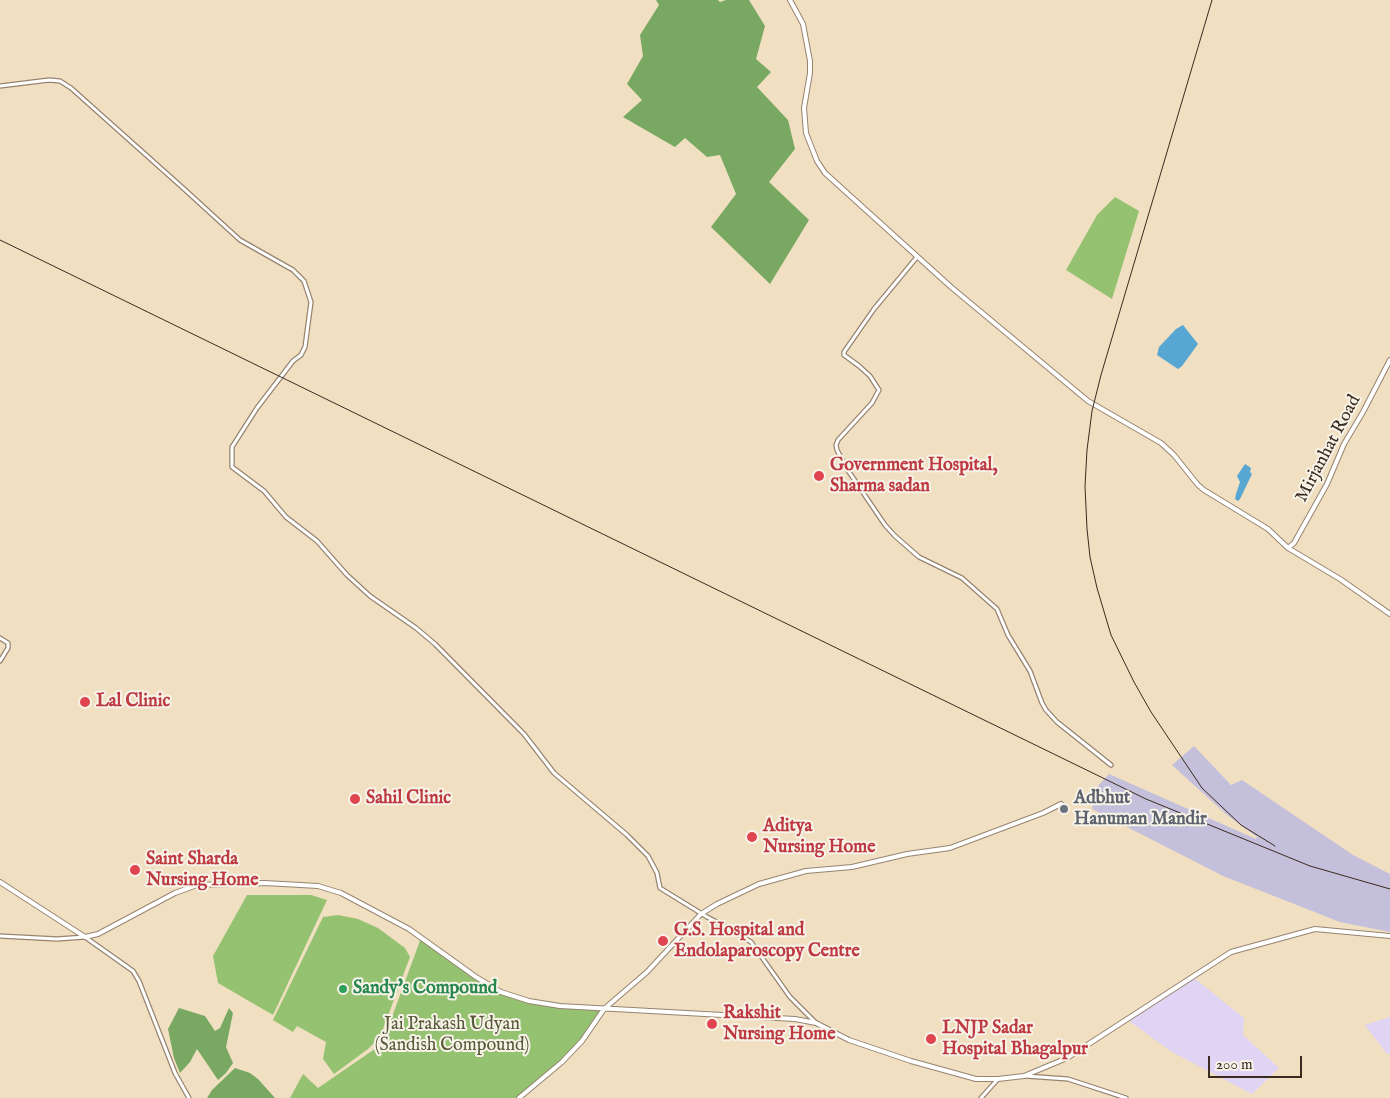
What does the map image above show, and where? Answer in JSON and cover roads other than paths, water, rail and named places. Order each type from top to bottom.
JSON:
[{"type":"main road","points":[[790,0],[802,22],[808,48],[810,73],[804,108],[804,123],[808,142],[825,173],[917,257],[1088,401],[1161,443],[1174,455],[1198,485],[1268,529],[1288,548],[1340,579],[1390,614]]},
{"type":"main road","name":"Mirjanhat Road","points":[[1288,548],[1294,543],[1328,484],[1344,444],[1390,360]]},
{"type":"main road","points":[[519,1098],[562,1062],[582,1041],[604,1009],[647,972],[701,914],[735,894],[759,884],[811,870],[852,868],[907,854],[950,848],[1043,813],[1061,804]]},
{"type":"main road","points":[[0,882],[85,937],[98,934],[168,896],[197,885],[265,883],[318,886],[346,895],[409,929],[476,977],[501,992],[560,1006],[778,1018],[816,1023],[849,1040],[970,1078],[998,1079],[1024,1076],[1075,1054],[1231,952],[1315,929],[1390,936]]},
{"type":"street","points":[[0,86],[49,80],[60,81],[71,88],[240,240],[292,270],[304,281],[311,302],[305,347],[301,355],[293,361],[257,408],[232,447],[232,467],[264,492],[286,518],[317,541],[347,575],[370,596],[423,633],[524,734],[554,773],[627,835],[648,856],[658,872],[660,888],[751,942],[790,997],[816,1023]]},
{"type":"street","points":[[917,257],[874,309],[844,352],[844,355],[870,376],[879,390],[872,403],[838,440],[837,450],[847,469],[885,525],[899,540],[919,557],[962,578],[997,609],[1008,635],[1030,671],[1047,711],[1057,722],[1111,765]]},
{"type":"street","points":[[0,638],[8,643],[8,648],[0,661]]},
{"type":"street","points":[[0,936],[48,939],[85,937],[133,971],[139,981],[175,1073],[189,1098]]},
{"type":"street","points":[[1024,1076],[1068,1079],[1126,1098]]},
{"type":"street","points":[[981,1098],[998,1079]]},
{"type":"water","points":[[1183,325],[1198,344],[1178,369],[1157,355],[1159,347],[1176,329]]},
{"type":"water","points":[[1245,464],[1251,468],[1250,472],[1252,474],[1238,501],[1235,499],[1240,482],[1237,476]]},
{"type":"railway","points":[[1212,0],[1092,411],[1085,486],[1087,529],[1090,557],[1097,588],[1111,635],[1151,712],[1202,788],[1241,825],[1275,846]]},
{"type":"railway","points":[[0,240],[1146,799],[1310,866],[1390,889]]},
{"type":"place","name":"Government Hospital, Sharma sadan","points":[[819,476]]},
{"type":"place","name":"Lal Clinic","points":[[85,702]]},
{"type":"place","name":"Sahil Clinic","points":[[355,799]]},
{"type":"place","name":"Adbhut Hanuman Mandir","points":[[1064,809]]},
{"type":"place","name":"Aditya Nursing Home","points":[[752,837]]},
{"type":"place","name":"Saint Sharda Nursing Home","points":[[135,870]]},
{"type":"place","name":"G.S. Hospital and Endolaparoscopy Centre","points":[[663,941]]},
{"type":"place","name":"Sandy's Compound","points":[[343,989]]},
{"type":"place","name":"Rakshit Nursing Home","points":[[712,1024]]},
{"type":"place","name":"LNJP Sadar Hospital Bhagalpur","points":[[931,1039]]},
{"type":"park label","name":"Jai Prakash Udyan (Sandish Compound)","points":[[452,1035]]}]
